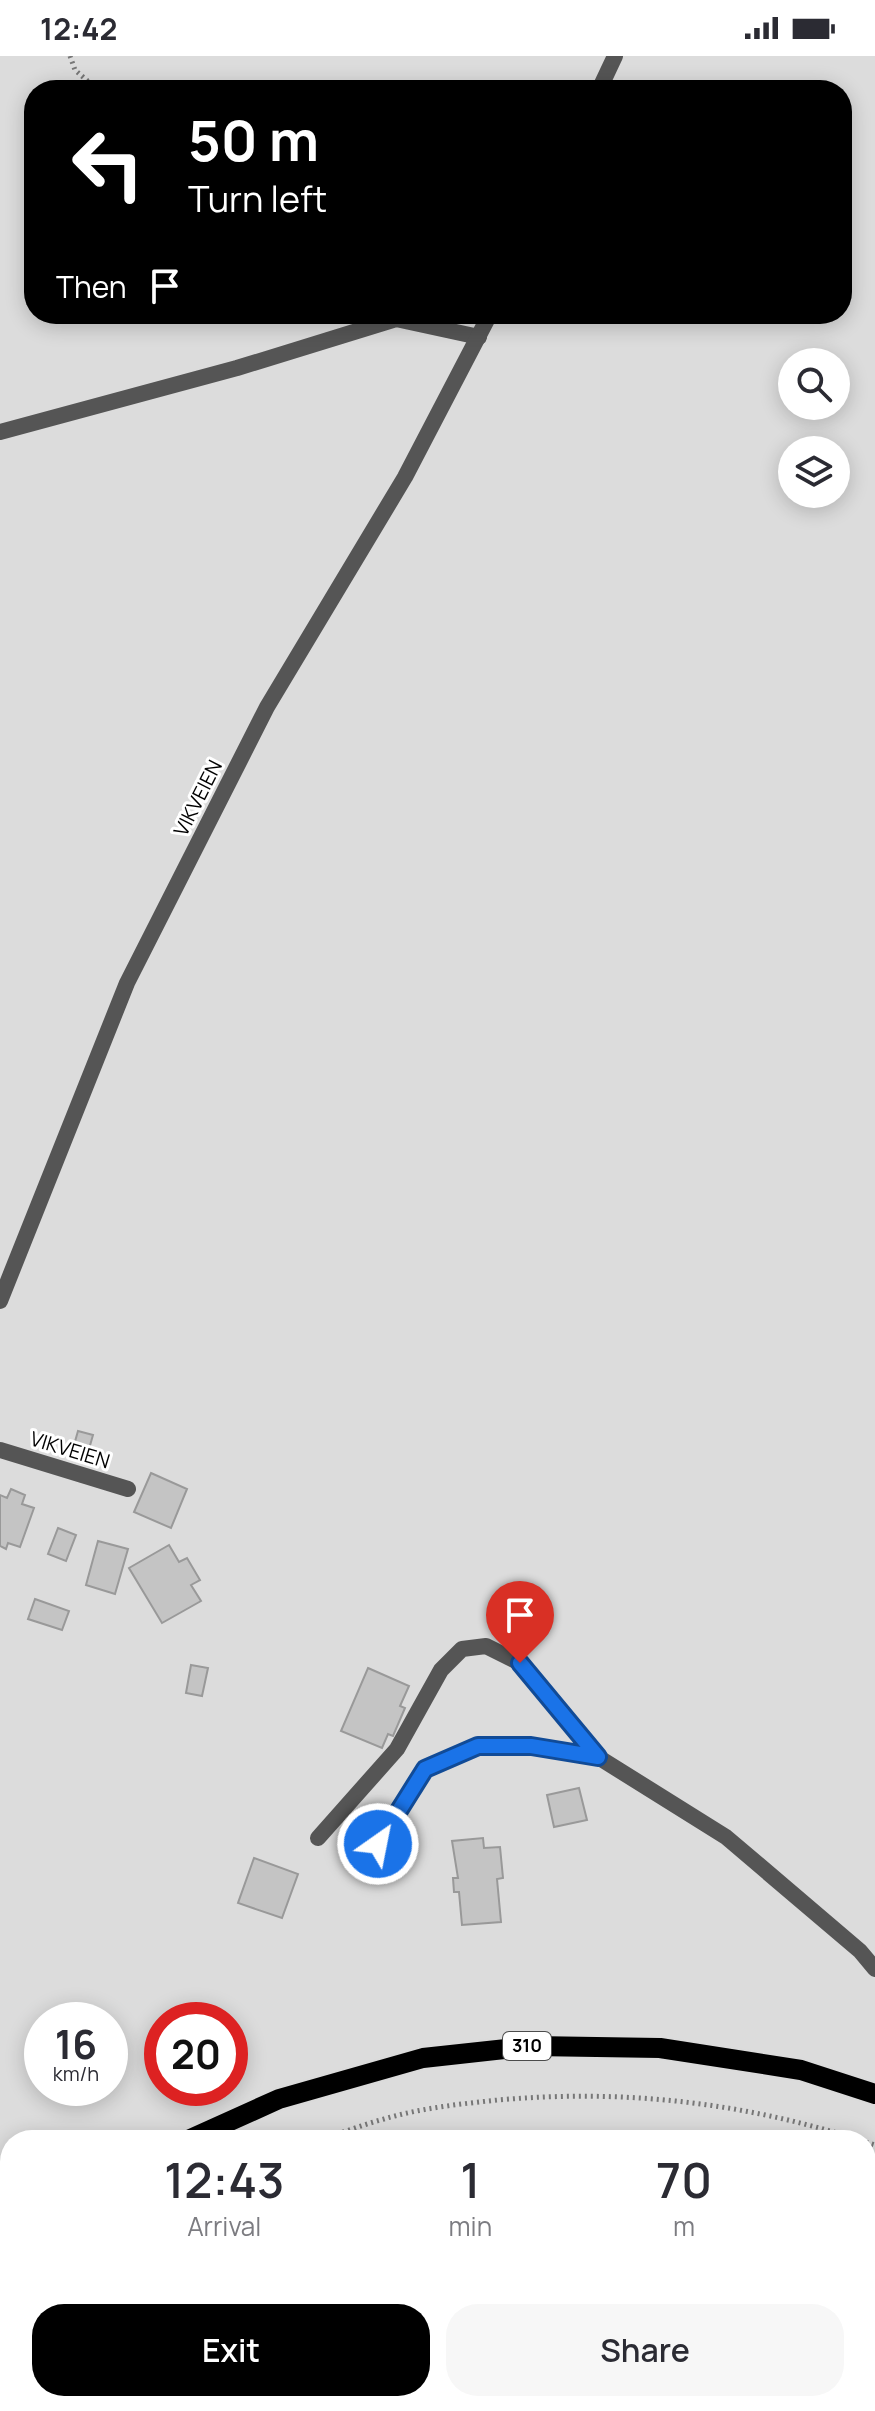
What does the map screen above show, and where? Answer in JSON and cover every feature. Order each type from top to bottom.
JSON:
[{"type":"main road","name":"310","points":[[210,2130],[279,2099],[423,2058],[533,2046],[660,2048],[801,2070],[875,2094]]},
{"type":"street","points":[[604,80],[615,56]]},
{"type":"street","points":[[0,432],[252,364],[380,324]]},
{"type":"street","points":[[419,324],[479,337]]},
{"type":"street","name":"VIKVEIEN","points":[[0,1301],[127,983],[267,707],[405,477],[485,324]]},
{"type":"street","name":"VIKVEIEN","points":[[0,1450],[128,1489]]},
{"type":"street","points":[[318,1838],[397,1749],[441,1670],[462,1649],[486,1646],[520,1663],[598,1757],[726,1837],[860,1951],[875,1969]]},
{"type":"street","points":[[378,1844],[425,1769],[478,1746],[531,1746],[598,1757]]},
{"type":"path","points":[[70,56],[75,70],[86,80]]},
{"type":"path","points":[[351,2130],[385,2119],[453,2105],[563,2096],[634,2096],[734,2107],[829,2130]]},
{"type":"shaded area","points":[[0,56],[875,56],[875,2130],[0,2130]]},
{"type":"building","points":[[78,1431],[93,1435],[87,1456],[72,1452]]},
{"type":"building","points":[[151,1473],[187,1489],[171,1528],[134,1512]]},
{"type":"building","points":[[11,1489],[25,1495],[22,1504],[34,1508],[20,1547],[8,1543],[6,1549],[0,1546],[0,1495],[7,1498]]},
{"type":"building","points":[[58,1528],[76,1535],[66,1561],[48,1554]]},
{"type":"building","points":[[98,1541],[128,1549],[115,1594],[86,1585]]},
{"type":"building","points":[[169,1545],[179,1562],[187,1558],[200,1580],[191,1585],[201,1601],[162,1623],[129,1568]]},
{"type":"building","points":[[35,1599],[69,1611],[62,1630],[28,1619]]},
{"type":"building","points":[[191,1665],[208,1668],[202,1696],[186,1693]]},
{"type":"building","points":[[368,1668],[409,1686],[400,1706],[405,1708],[393,1736],[388,1734],[382,1748],[341,1731]]},
{"type":"building","points":[[579,1788],[587,1820],[554,1827],[547,1795]]},
{"type":"building","points":[[483,1838],[484,1848],[500,1847],[503,1878],[497,1879],[501,1922],[462,1925],[459,1892],[454,1892],[453,1878],[458,1878],[452,1841]]},
{"type":"building","points":[[254,1858],[298,1874],[282,1918],[238,1903]]},
{"type":"route","points":[[378,1844],[425,1769],[478,1746],[531,1746],[598,1757],[520,1663]]}]
